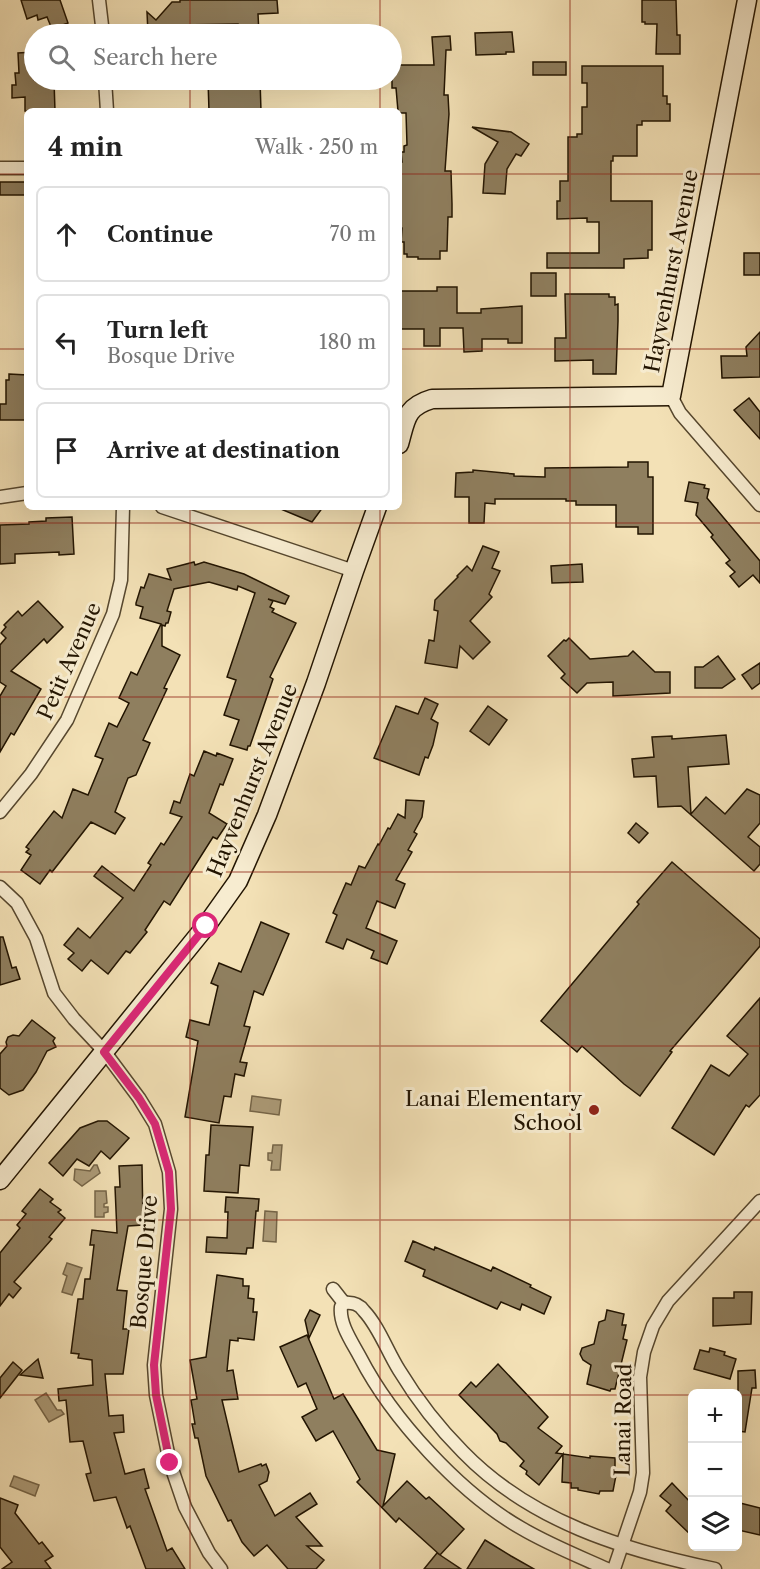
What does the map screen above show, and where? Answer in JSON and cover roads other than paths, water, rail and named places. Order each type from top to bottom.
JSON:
[{"type":"main road","name":"Hayvenhurst Avenue","points":[[402,431],[409,412],[415,406],[432,399],[664,398],[671,396],[747,0]]},
{"type":"main road","name":"Hayvenhurst Avenue","points":[[0,1180],[206,926],[238,881],[267,815],[377,510]]},
{"type":"street","points":[[99,0],[102,24]]},
{"type":"street","points":[[106,90],[107,108]]},
{"type":"street","points":[[0,168],[24,168]]},
{"type":"street","points":[[671,396],[680,413],[760,505]]},
{"type":"street","points":[[0,497],[24,493]]},
{"type":"street","name":"Petit Avenue","points":[[0,812],[31,774],[68,720],[113,614],[121,580],[123,510]]},
{"type":"street","points":[[171,510],[354,571]]},
{"type":"street","name":"Bosque Drive","points":[[0,888],[17,903],[36,938],[54,993],[104,1052],[139,1098],[155,1124],[169,1172],[171,1209],[154,1365],[156,1395],[170,1463],[185,1506],[209,1553],[221,1569]]},
{"type":"street","name":"Lanai Road","points":[[615,1569],[642,1482],[640,1377],[644,1352],[653,1326],[668,1301],[760,1201]]},
{"type":"street","points":[[333,1289],[344,1303]]},
{"type":"street","points":[[344,1303],[351,1302],[363,1309],[401,1373],[431,1415],[463,1452],[522,1500],[565,1524],[622,1546],[715,1569]]},
{"type":"street","points":[[344,1303],[341,1307],[342,1320],[374,1384],[407,1426],[440,1462],[483,1500],[520,1527],[607,1569]]},
{"type":"place","name":"Lanai Elementary School","points":[[594,1110]]}]
